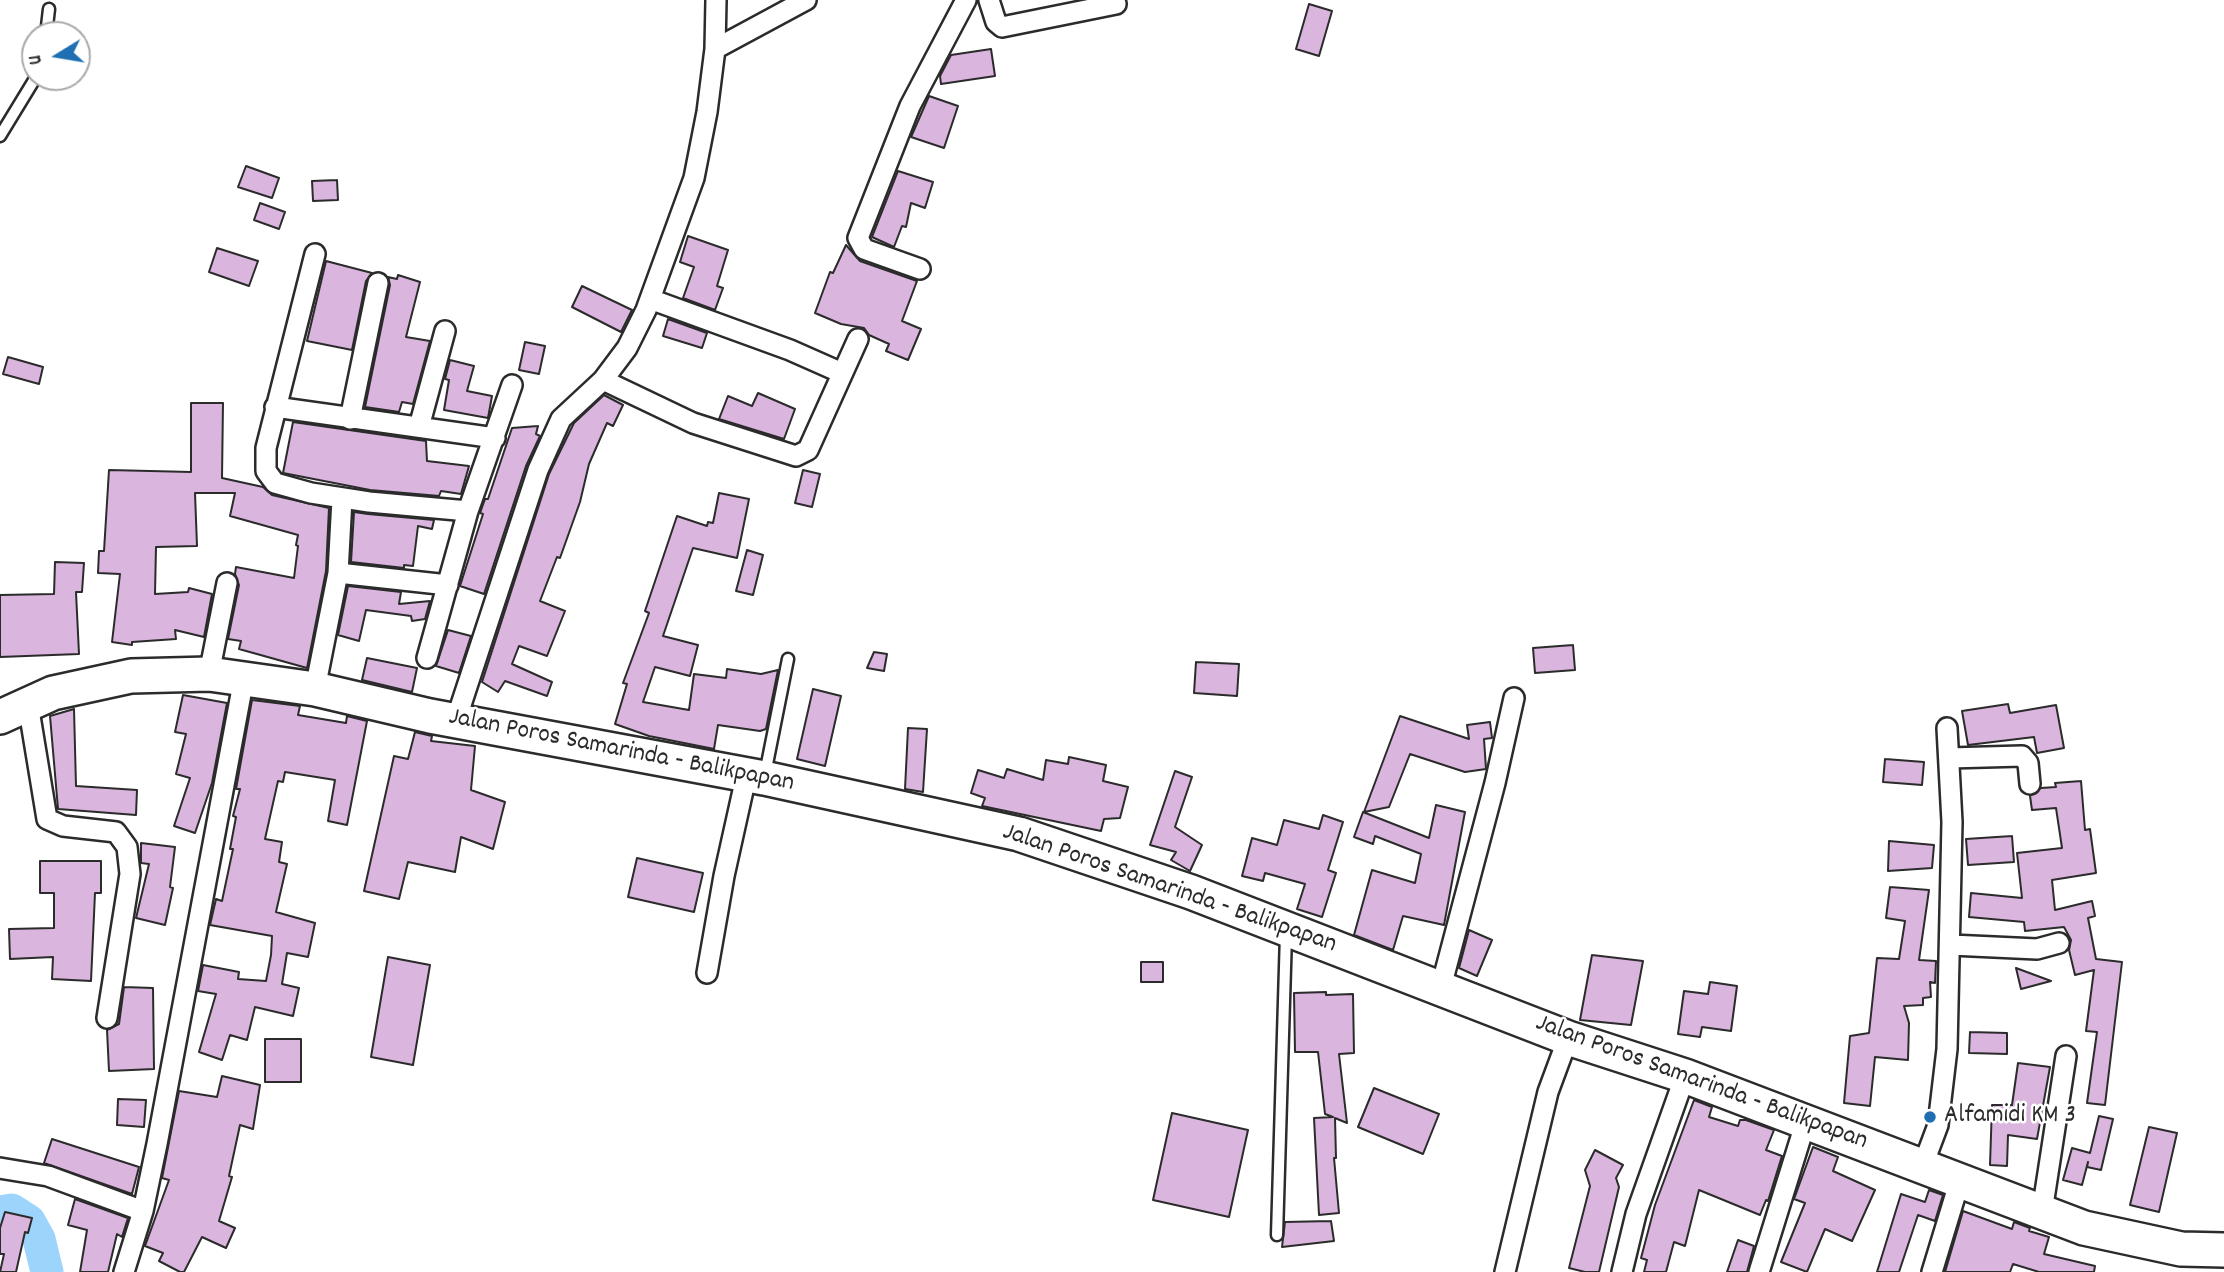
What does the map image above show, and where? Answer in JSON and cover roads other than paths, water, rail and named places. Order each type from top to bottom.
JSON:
[{"type":"highway","name":"Jalan Poros Samarinda - Balikpapan","points":[[14,710],[53,693],[131,676],[209,674],[244,678],[315,689],[1019,834],[1191,892],[1568,1038],[1685,1076],[2084,1228],[2181,1249],[2224,1250]]},
{"type":"street","points":[[456,720],[538,470],[561,419],[603,380],[627,348],[650,299],[694,178],[715,49],[716,0]]},
{"type":"street","points":[[715,49],[806,0]]},
{"type":"street","points":[[920,269],[864,249],[858,238],[910,106],[938,48],[966,0]]},
{"type":"street","points":[[989,0],[996,22],[1002,26],[1116,4]]},
{"type":"street","points":[[315,254],[275,407],[264,461],[270,477],[275,483],[342,499],[468,511]]},
{"type":"street","points":[[350,419],[378,283]]},
{"type":"street","points":[[650,299],[790,350],[842,373]]},
{"type":"street","points":[[419,427],[445,331]]},
{"type":"street","points":[[603,380],[693,423],[796,456],[808,450],[858,339]]},
{"type":"street","points":[[427,658],[468,511],[512,385]]},
{"type":"street","points":[[275,407],[495,438]]},
{"type":"street","points":[[315,689],[338,573],[342,499]]},
{"type":"street","points":[[338,573],[448,585]]},
{"type":"street","points":[[209,674],[228,583]]},
{"type":"street","points":[[124,1272],[143,1211],[203,911],[244,678]]},
{"type":"street","points":[[1441,987],[1495,783],[1514,698]]},
{"type":"street","points":[[14,710],[47,819],[63,826],[116,832],[127,847],[130,874],[107,1018]]},
{"type":"street","points":[[1923,1165],[1938,1125],[1947,1049],[1952,822],[1947,728]]},
{"type":"street","points":[[1949,758],[2022,755],[2028,763],[2030,783]]},
{"type":"street","points":[[707,973],[724,876],[755,778]]},
{"type":"street","points":[[1951,945],[2037,949],[2059,943]]},
{"type":"street","points":[[1506,1272],[1548,1092],[1568,1038]]},
{"type":"street","points":[[2042,1212],[2066,1056]]},
{"type":"street","points":[[1622,1272],[1636,1214],[1685,1076]]},
{"type":"street","points":[[1759,1272],[1806,1121]]},
{"type":"street","points":[[0,1168],[23,1169],[48,1176],[143,1211]]},
{"type":"street","points":[[1932,1272],[1961,1180]]},
{"type":"lane","points":[[48,21],[49,9]]},
{"type":"lane","points":[[0,136],[27,91]]},
{"type":"lane","points":[[755,778],[788,659]]},
{"type":"lane","points":[[1277,1235],[1286,930]]},
{"type":"waterway","points":[[0,1212],[12,1210],[29,1221],[39,1239],[47,1272]]},
{"type":"place","name":"Alfamidi KM 3","points":[[1930,1117]]}]
